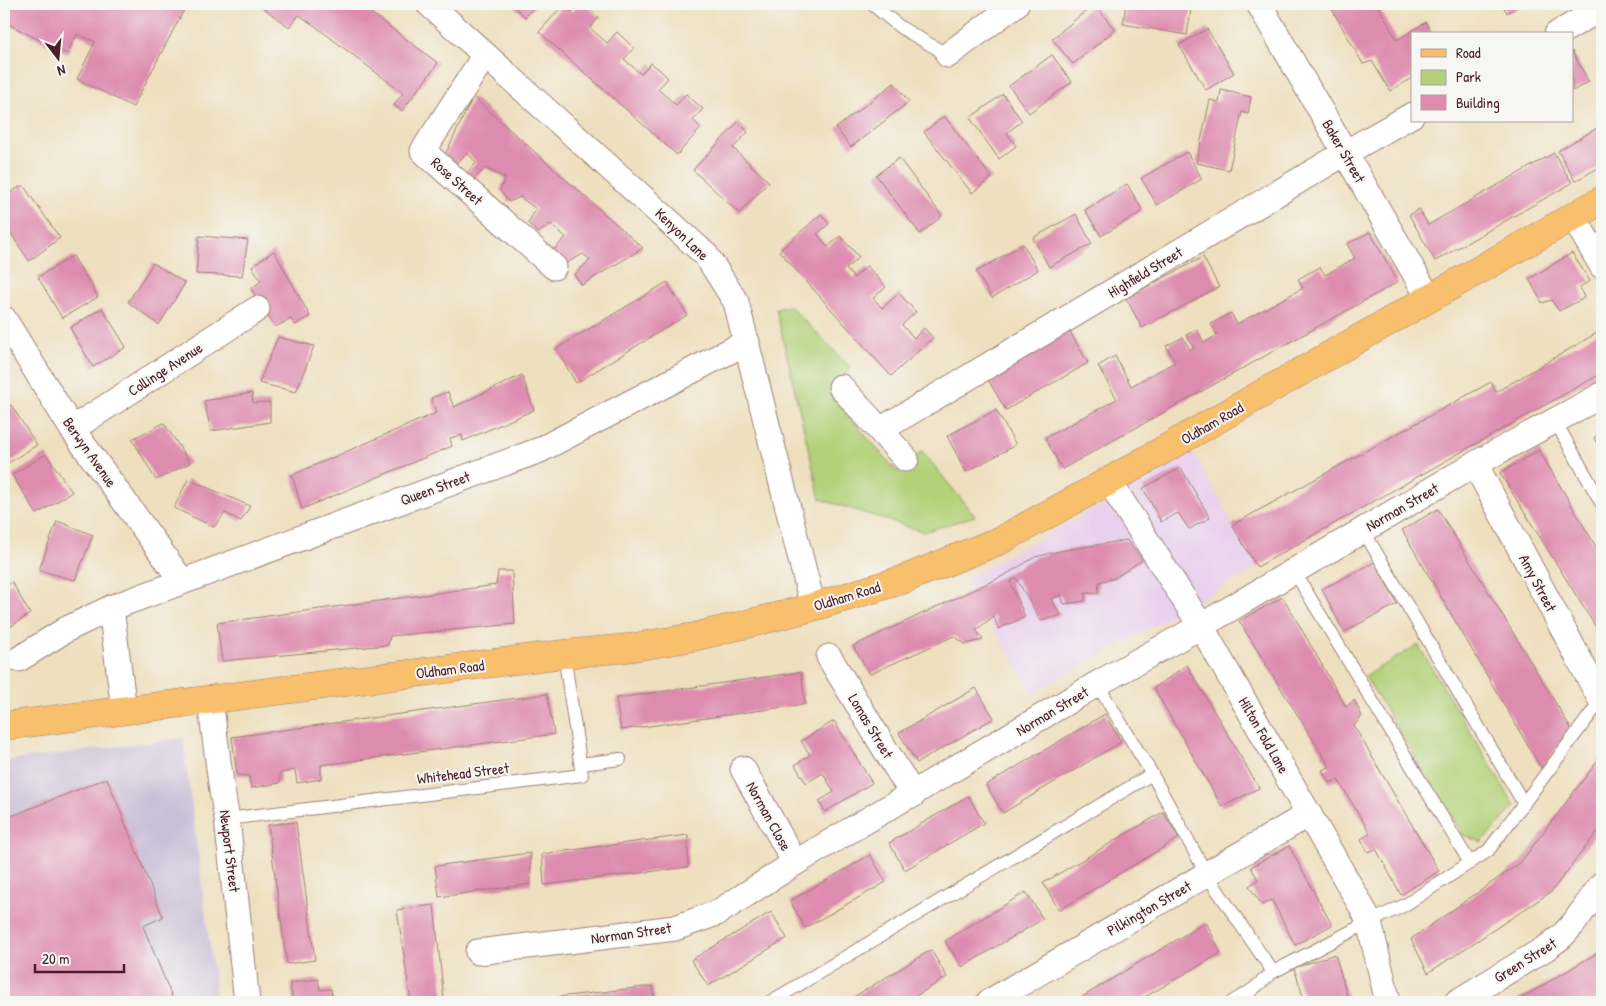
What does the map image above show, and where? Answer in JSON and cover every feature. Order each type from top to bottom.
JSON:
[{"type":"main road","name":"Oldham Road","points":[[4,726],[564,654],[628,648],[694,637],[813,607],[902,580],[1001,540],[1109,481],[1602,200]]},
{"type":"street","name":"Kenyon Lane","points":[[429,4],[706,255],[736,302],[813,607]]},
{"type":"street","points":[[948,55],[1016,4]]},
{"type":"street","name":"Baker Street","points":[[1259,4],[1429,298]]},
{"type":"street","points":[[1560,32],[1602,8]]},
{"type":"street","name":"Rose Street","points":[[485,55],[423,151],[554,268]]},
{"type":"street","name":"Highfield Street","points":[[880,430],[1411,117]]},
{"type":"street","points":[[1573,216],[1602,266]]},
{"type":"street","name":"Collinge Avenue","points":[[72,429],[257,309]]},
{"type":"street","name":"Berwyn Avenue","points":[[4,319],[72,429],[182,581]]},
{"type":"street","name":"Queen Street","points":[[19,659],[67,629],[111,608],[540,450],[747,342]]},
{"type":"street","points":[[842,387],[906,460]]},
{"type":"street","name":"Norman Street","points":[[478,952],[675,928],[717,913],[795,863],[1097,684],[1201,626],[1475,464],[1602,395]]},
{"type":"street","name":"Amy Street","points":[[1475,464],[1602,701]]},
{"type":"street","name":"Hilton Fold Lane","points":[[1109,481],[1201,626],[1369,922],[1388,1002]]},
{"type":"street","points":[[111,608],[124,710]]},
{"type":"street","name":"Lomas Street","points":[[829,657],[912,795]]},
{"type":"street","name":"Newport Street","points":[[210,700],[227,820],[247,1002]]},
{"type":"street","name":"Norman Close","points":[[743,769],[795,863]]},
{"type":"street","name":"Pilkington Street","points":[[989,1002],[1309,814]]},
{"type":"street","name":"Green Street","points":[[1457,1002],[1561,937],[1574,923],[1602,884]]},
{"type":"lane","points":[[872,4],[900,27],[948,55]]},
{"type":"lane","points":[[1555,421],[1602,504]]},
{"type":"lane","points":[[1363,530],[1524,804]]},
{"type":"lane","points":[[1294,571],[1470,863]]},
{"type":"lane","points":[[564,654],[580,764],[620,759]]},
{"type":"lane","points":[[1097,684],[1152,774],[1206,875],[1273,972]]},
{"type":"lane","points":[[1232,1002],[1252,990],[1273,972],[1404,905],[1488,851],[1602,701]]},
{"type":"lane","name":"Whitehead Street","points":[[227,820],[582,775],[580,764]]},
{"type":"lane","points":[[770,1002],[1152,774]]},
{"type":"shaded area","points":[[1194,453],[1257,568],[1033,693],[964,580]]},
{"type":"shaded area","points":[[183,738],[217,1002],[4,1002],[4,761]]},
{"type":"green space","points":[[790,306],[851,368],[830,394],[897,472],[922,451],[975,516],[924,532],[820,499],[776,309]]},
{"type":"green space","points":[[1418,645],[1515,806],[1482,842],[1463,835],[1365,676]]},
{"type":"building","points":[[4,4],[187,4],[133,107],[77,79],[95,42],[77,34],[67,54],[4,22]]},
{"type":"building","points":[[258,4],[359,4],[438,63],[402,111],[394,105],[403,93],[315,26],[299,15],[289,27]]},
{"type":"building","points":[[511,4],[537,4],[525,17]]},
{"type":"building","points":[[564,4],[572,12],[580,4],[585,4],[599,17],[590,28],[607,43],[617,32],[634,48],[624,59],[641,74],[651,63],[660,70],[668,78],[658,89],[676,105],[686,94],[703,109],[693,120],[701,128],[677,155],[539,32]]},
{"type":"building","points":[[1094,4],[1115,30],[1073,64],[1052,39]]},
{"type":"building","points":[[1126,4],[1192,4],[1187,35],[1123,24]]},
{"type":"building","points":[[1329,4],[1377,4],[1397,40],[1426,22],[1431,32],[1411,32],[1411,79],[1390,91],[1372,61],[1363,64]]},
{"type":"building","points":[[1502,4],[1523,4],[1507,13]]},
{"type":"building","points":[[1207,29],[1234,73],[1206,90],[1179,45]]},
{"type":"building","points":[[1052,55],[1072,82],[1029,113],[1009,86]]},
{"type":"building","points":[[1574,55],[1589,82],[1574,90]]},
{"type":"building","points":[[894,83],[909,102],[851,147],[836,128]]},
{"type":"building","points":[[1221,90],[1251,97],[1248,114],[1242,112],[1229,170],[1196,163],[1210,100],[1219,102]]},
{"type":"building","points":[[1003,94],[1022,121],[1007,133],[1016,146],[999,159],[970,118]]},
{"type":"building","points":[[473,97],[643,248],[582,285],[574,275],[590,260],[583,254],[561,266],[549,255],[566,237],[550,224],[538,233],[528,223],[536,209],[520,197],[509,202],[500,190],[505,178],[485,168],[472,181],[463,177],[476,163],[468,153],[449,169],[443,159]]},
{"type":"building","points":[[944,116],[992,178],[972,193],[924,132]]},
{"type":"building","points":[[738,122],[748,132],[733,148],[769,182],[739,213],[693,170]]},
{"type":"building","points":[[1602,125],[1602,166],[1575,181],[1558,151]]},
{"type":"building","points":[[1187,152],[1202,179],[1157,205],[1141,178]]},
{"type":"building","points":[[1554,153],[1572,183],[1435,261],[1409,215],[1419,209],[1428,225]]},
{"type":"building","points":[[899,158],[942,216],[920,234],[876,175]]},
{"type":"building","points":[[1127,184],[1143,211],[1101,236],[1085,210]]},
{"type":"building","points":[[23,185],[60,238],[29,261],[4,223],[4,196]]},
{"type":"building","points":[[821,214],[829,224],[817,234],[828,247],[840,236],[859,257],[846,269],[854,278],[867,266],[886,287],[873,298],[882,308],[899,293],[916,312],[902,325],[914,338],[924,328],[933,338],[891,376],[779,251]]},
{"type":"building","points":[[1076,214],[1092,244],[1049,267],[1033,238]]},
{"type":"building","points":[[1370,232],[1398,282],[1062,469],[1045,438],[1117,399],[1098,366],[1115,356],[1131,386],[1175,362],[1166,346],[1183,337],[1190,350],[1194,348],[1186,335],[1197,329],[1204,343],[1217,335],[1211,324],[1231,313],[1237,324],[1303,288],[1298,279],[1320,267],[1325,275],[1355,258],[1347,244]]},
{"type":"building","points":[[199,236],[248,240],[242,276],[196,274]]},
{"type":"building","points":[[1023,244],[1038,270],[992,298],[976,272]]},
{"type":"building","points":[[274,251],[310,316],[295,325],[291,319],[275,327],[251,289],[261,281],[252,266]]},
{"type":"building","points":[[1572,253],[1590,281],[1580,287],[1584,298],[1559,311],[1551,300],[1542,303],[1529,279]]},
{"type":"building","points":[[73,256],[98,297],[62,318],[38,277]]},
{"type":"building","points":[[1203,257],[1219,287],[1142,328],[1126,298]]},
{"type":"building","points":[[153,263],[185,283],[159,325],[128,302]]},
{"type":"building","points":[[667,282],[687,315],[576,383],[556,349]]},
{"type":"building","points":[[102,308],[126,347],[93,367],[70,328]]},
{"type":"building","points":[[1069,330],[1088,363],[1006,410],[987,378]]},
{"type":"building","points":[[1602,330],[1602,373],[1257,567],[1232,525],[1491,382],[1496,392]]},
{"type":"building","points":[[278,337],[314,346],[296,392],[259,383]]},
{"type":"building","points":[[522,375],[534,410],[463,441],[462,435],[450,438],[452,446],[302,509],[292,475],[436,413],[431,398],[448,392],[454,407]]},
{"type":"building","points":[[252,393],[253,403],[270,402],[270,422],[211,431],[204,401]]},
{"type":"building","points":[[11,405],[37,445],[5,465],[4,410]]},
{"type":"building","points":[[996,410],[1016,445],[966,472],[947,436]]},
{"type":"building","points":[[164,423],[190,463],[156,480],[132,439]]},
{"type":"building","points":[[1602,431],[1602,452],[1594,438]]},
{"type":"building","points":[[1539,450],[1602,557],[1602,637],[1500,473]]},
{"type":"building","points":[[46,454],[72,492],[37,514],[12,475]]},
{"type":"building","points":[[1181,468],[1210,518],[1189,529],[1178,513],[1161,522],[1143,488]]},
{"type":"building","points":[[188,479],[250,506],[241,521],[225,513],[214,527],[174,508]]},
{"type":"building","points":[[1438,509],[1572,730],[1541,768],[1402,530]]},
{"type":"building","points":[[57,521],[93,535],[75,580],[39,570]]},
{"type":"building","points":[[1127,540],[1142,560],[1115,578],[1099,582],[1098,593],[1085,593],[1085,601],[1064,604],[1061,595],[1051,599],[1061,615],[1041,621],[1016,578],[1010,582],[1025,617],[998,629],[994,616],[976,630],[983,640],[965,644],[954,636],[870,674],[853,646],[1005,575],[1035,557]]},
{"type":"building","points":[[1375,562],[1397,604],[1344,632],[1322,589]]},
{"type":"building","points":[[498,571],[512,571],[515,624],[390,636],[388,645],[222,661],[217,623],[496,585]]},
{"type":"building","points":[[12,582],[30,614],[4,631],[4,588]]},
{"type":"building","points":[[1283,597],[1346,707],[1354,700],[1362,716],[1354,726],[1439,871],[1401,895],[1376,849],[1368,852],[1361,839],[1370,833],[1338,780],[1329,783],[1322,770],[1330,767],[1239,621]]},
{"type":"building","points":[[1187,665],[1259,788],[1222,807],[1154,688]]},
{"type":"building","points":[[801,672],[805,704],[621,730],[616,698]]},
{"type":"building","points":[[976,688],[994,718],[917,763],[899,733]]},
{"type":"building","points":[[547,694],[554,734],[321,765],[321,779],[297,783],[295,770],[280,773],[280,783],[251,788],[249,776],[237,775],[232,737]]},
{"type":"building","points":[[1105,714],[1121,742],[1003,813],[986,785]]},
{"type":"building","points":[[834,721],[872,783],[825,812],[819,801],[834,792],[823,773],[806,783],[795,765],[810,755],[801,741]]},
{"type":"building","points":[[1602,755],[1602,826],[1551,892],[1428,973],[1411,939],[1520,863]]},
{"type":"building","points":[[107,778],[163,917],[143,926],[174,1002],[4,1002],[4,819]]},
{"type":"building","points":[[968,796],[984,823],[905,870],[889,843]]},
{"type":"building","points":[[1163,812],[1179,838],[1059,910],[1043,883]]},
{"type":"building","points":[[296,822],[315,960],[287,964],[268,825]]},
{"type":"building","points":[[688,835],[688,867],[544,885],[542,854]]},
{"type":"building","points":[[1289,846],[1332,925],[1295,945],[1272,900],[1262,905],[1249,886],[1258,880],[1251,867]]},
{"type":"building","points":[[530,853],[531,884],[439,897],[435,866]]},
{"type":"building","points":[[870,855],[886,882],[805,928],[790,901]]},
{"type":"building","points":[[1026,892],[1043,919],[962,967],[945,941]]},
{"type":"building","points":[[434,905],[444,1000],[411,1002],[397,910]]},
{"type":"building","points":[[771,912],[787,938],[708,986],[691,960]]},
{"type":"building","points":[[1206,922],[1221,953],[1136,1002],[1074,1002]]},
{"type":"building","points":[[931,950],[947,977],[906,1002],[847,1002],[847,1001]]},
{"type":"building","points":[[1602,950],[1602,1002],[1515,1002]]},
{"type":"building","points":[[1335,954],[1349,1002],[1294,1002],[1293,999],[1303,996],[1294,968]]},
{"type":"building","points":[[318,979],[320,990],[331,989],[333,1001],[293,1002],[290,983]]},
{"type":"building","points":[[653,986],[655,1002],[559,1002],[558,997]]}]
